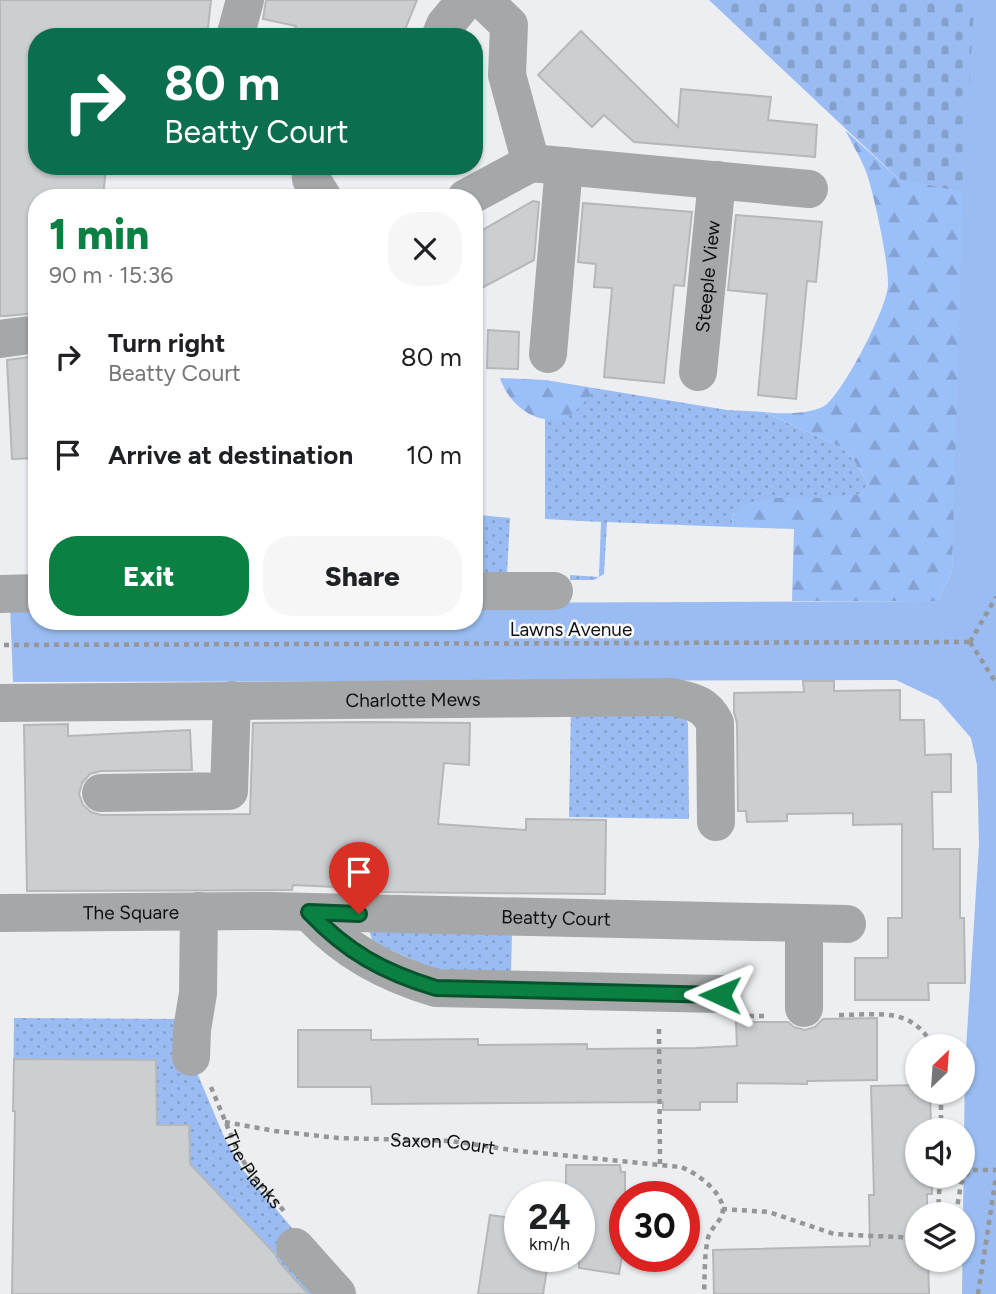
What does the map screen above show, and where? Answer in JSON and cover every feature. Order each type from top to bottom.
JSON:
[{"type":"street","points":[[237,28],[245,0]]},
{"type":"street","points":[[444,28],[466,0]]},
{"type":"street","points":[[483,0],[509,25],[507,75],[548,165],[548,354]]},
{"type":"street","points":[[483,191],[548,165],[809,189]]},
{"type":"street","name":"Steeple View","points":[[698,372],[717,180]]},
{"type":"street","points":[[0,338],[28,335]]},
{"type":"street","points":[[483,592],[554,591]]},
{"type":"street","points":[[0,594],[28,593]]},
{"type":"street","name":"Charlotte Mews","points":[[0,703],[672,697],[692,701],[708,710],[715,723],[716,822]]},
{"type":"street","points":[[101,793],[229,791],[232,700]]},
{"type":"street","name":"Beatty Court","points":[[199,911],[847,924]]},
{"type":"street","name":"The Square","points":[[0,913],[199,911],[199,975],[192,1030],[200,1070]]},
{"type":"street","points":[[309,912],[330,934],[375,965],[405,979],[436,988],[720,995]]},
{"type":"street","points":[[804,924],[804,1008]]},
{"type":"street","points":[[295,1247],[337,1294]]},
{"type":"path","points":[[996,597],[970,642],[996,683]]},
{"type":"path","name":"Lawns Avenue","points":[[5,645],[970,642]]},
{"type":"path","points":[[659,993],[660,1164]]},
{"type":"path","points":[[804,1008],[804,1016],[901,1016],[919,1026],[925,1034]]},
{"type":"path","name":"The Planks","points":[[200,1070],[250,1172],[307,1236],[295,1247]]},
{"type":"path","name":"Saxon Court","points":[[225,1122],[338,1138],[451,1141],[519,1151],[660,1164],[695,1172],[719,1198],[722,1209]]},
{"type":"path","points":[[958,1202],[961,1184],[970,1170],[996,1170]]},
{"type":"path","points":[[978,1294],[996,1177]]},
{"type":"path","points":[[704,1294],[708,1238],[722,1217],[722,1209],[769,1212],[834,1234],[905,1237]]},
{"type":"green space","points":[[709,0],[979,0],[974,10],[963,192],[899,179]]},
{"type":"green space","points":[[942,0],[996,0],[952,571],[938,601],[792,601],[794,529],[732,527],[733,515],[747,503],[772,498],[823,498],[861,494],[868,483],[853,459],[841,447],[764,412],[805,412],[827,404],[854,366],[881,311],[888,285],[880,226],[865,169],[845,130],[899,179]]},
{"type":"green space","points":[[979,0],[996,0],[996,1294],[962,1294],[962,1272],[975,1272],[975,1202],[963,1202],[963,1188],[975,1188],[975,1118],[964,1118],[964,1104],[975,1104],[975,1034],[967,1034],[979,844],[977,765],[971,738],[938,700],[896,680],[13,682],[10,605],[28,605],[28,630],[483,630],[483,603],[938,601],[952,571],[963,192],[974,10]]},
{"type":"green space","points":[[500,378],[545,380],[595,389],[581,406],[568,416],[552,420],[542,419],[516,404]]},
{"type":"green space","points":[[545,380],[727,410],[764,412],[841,447],[853,459],[868,483],[861,494],[733,514],[732,527],[607,522],[604,574],[599,577],[601,522],[545,519]]},
{"type":"green space","points":[[483,515],[510,518],[507,573],[483,574]]},
{"type":"green space","points":[[570,575],[599,577],[594,580],[570,580]]},
{"type":"green space","points":[[571,707],[684,712],[688,724],[689,819],[569,817]]},
{"type":"green space","points":[[369,931],[512,933],[511,973],[433,969],[373,942]]},
{"type":"green space","points":[[14,1018],[184,1019],[195,1068],[225,1139],[243,1170],[298,1235],[326,1294],[97,1294],[98,1111],[13,1111]]},
{"type":"building","points":[[0,0],[211,0],[208,28],[28,28],[28,175],[105,175],[104,189],[28,189],[28,314],[0,316]]},
{"type":"building","points":[[266,0],[417,0],[406,28],[295,28],[263,19]]},
{"type":"building","points":[[581,31],[678,127],[681,89],[771,97],[768,120],[817,125],[815,157],[634,142],[604,115],[592,127],[538,75]]},
{"type":"building","points":[[533,201],[539,202],[534,260],[483,287],[483,230]]},
{"type":"building","points":[[583,203],[692,212],[684,286],[674,285],[664,383],[604,377],[612,288],[594,287],[596,264],[578,262]]},
{"type":"building","points":[[736,215],[822,222],[816,282],[807,281],[796,399],[758,395],[767,294],[728,290]]},
{"type":"building","points":[[488,330],[519,332],[518,369],[487,368]]},
{"type":"building","points":[[28,357],[28,458],[12,459],[7,360]]},
{"type":"building","points":[[803,681],[834,681],[834,691],[900,690],[900,720],[924,720],[925,755],[951,754],[951,792],[932,792],[933,849],[960,849],[960,918],[964,918],[965,983],[928,983],[929,1000],[855,1000],[855,958],[888,958],[888,918],[902,918],[902,824],[853,825],[853,813],[787,814],[787,821],[747,822],[746,811],[738,811],[734,693],[804,692]]},
{"type":"building","points":[[253,723],[470,723],[469,765],[444,763],[438,824],[526,830],[526,819],[606,820],[605,894],[379,892],[380,889],[293,885],[292,890],[27,891],[24,725],[68,724],[68,736],[190,730],[192,770],[101,771],[90,774],[82,783],[79,794],[83,805],[91,812],[101,815],[250,814]]},
{"type":"building","points":[[877,1018],[877,1080],[807,1081],[807,1084],[737,1083],[737,1102],[700,1102],[700,1110],[663,1110],[663,1102],[372,1104],[371,1087],[298,1087],[298,1030],[371,1030],[371,1040],[478,1039],[478,1045],[587,1044],[587,1049],[696,1048],[737,1046],[736,1022],[788,1022],[805,1030],[815,1027],[823,1019]]},
{"type":"building","points":[[14,1059],[156,1060],[157,1125],[189,1125],[190,1164],[275,1254],[308,1294],[12,1294]]},
{"type":"building","points":[[905,1085],[905,1104],[930,1104],[931,1118],[905,1118],[905,1188],[932,1188],[932,1194],[927,1194],[927,1202],[905,1202],[905,1272],[928,1272],[929,1294],[714,1294],[713,1250],[870,1246],[869,1195],[874,1195],[871,1086]]},
{"type":"building","points":[[566,1165],[620,1165],[621,1172],[625,1172],[625,1181],[609,1181],[609,1272],[619,1274],[595,1270],[595,1181],[566,1181]]},
{"type":"building","points":[[490,1215],[504,1217],[504,1272],[546,1272],[543,1294],[478,1294]]},
{"type":"route","points":[[359,914],[309,912],[330,934],[375,965],[405,979],[436,988],[720,995]]}]
